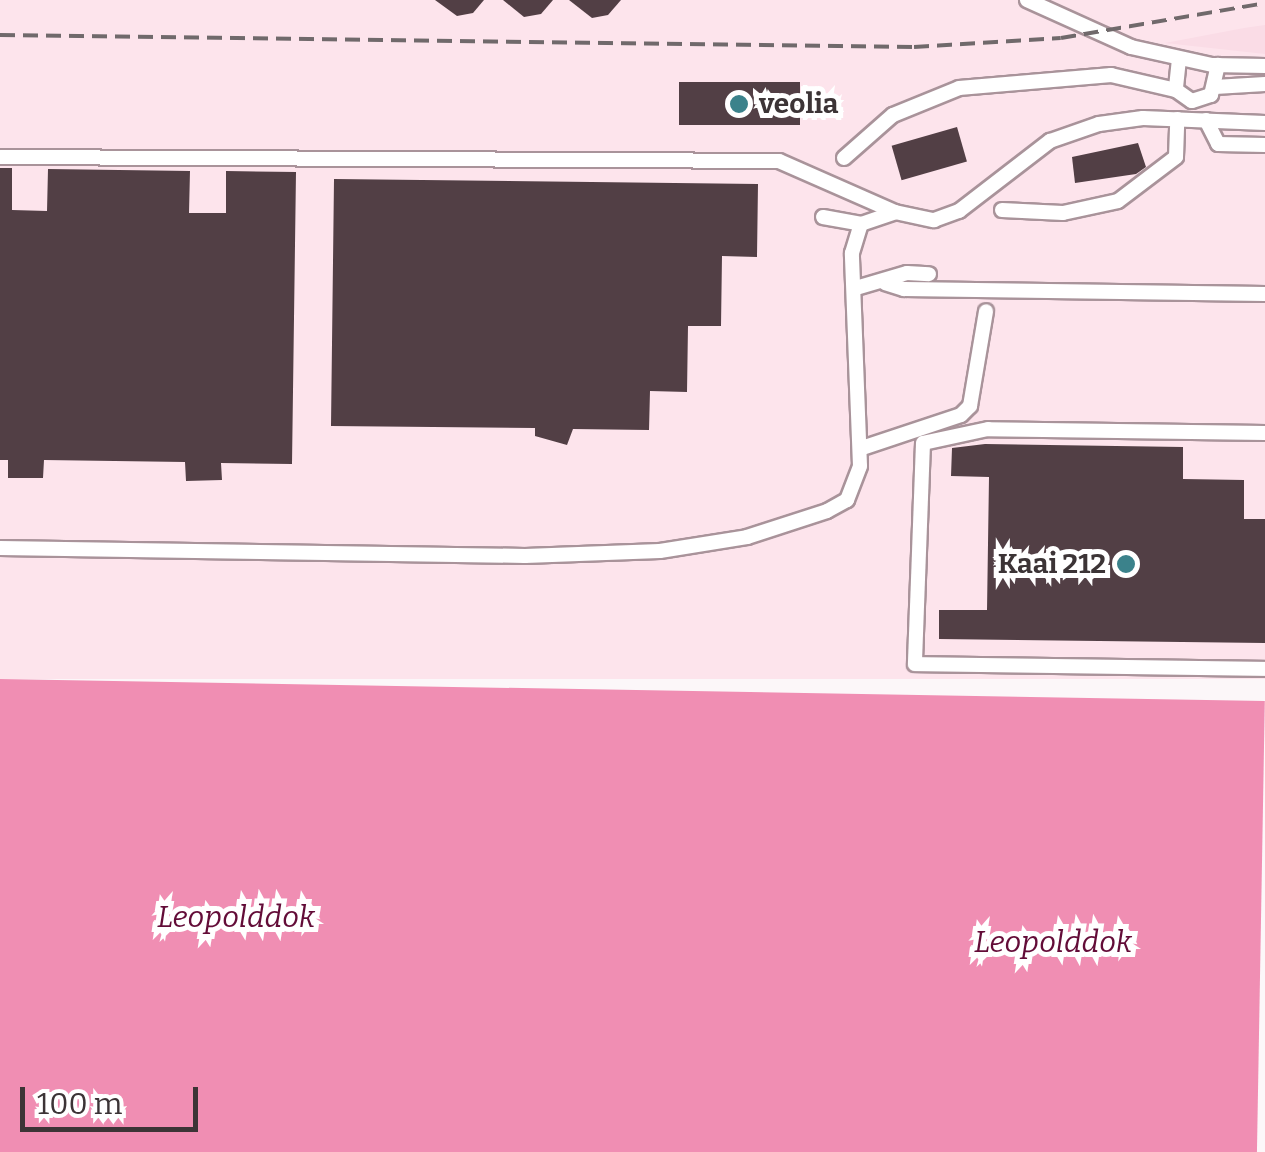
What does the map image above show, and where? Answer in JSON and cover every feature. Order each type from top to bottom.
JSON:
[{"type":"street","points":[[1028,0],[1102,37],[1179,59],[1265,66]]},
{"type":"street","points":[[1176,90],[1179,59]]},
{"type":"street","points":[[844,158],[893,114],[960,88],[1111,75],[1176,90],[1192,101],[1203,100],[1215,87],[1218,65]]},
{"type":"street","points":[[1215,87],[1265,84]]},
{"type":"street","points":[[1002,210],[1064,213],[1118,201],[1176,157],[1192,119],[1192,101]]},
{"type":"street","points":[[1192,119],[1218,144],[1265,145]]},
{"type":"street","points":[[0,157],[779,161],[894,212],[934,220],[959,211],[1050,141],[1099,124],[1192,119],[1265,123]]},
{"type":"street","points":[[823,216],[862,224],[894,212]]},
{"type":"street","points":[[0,548],[525,556],[660,550],[747,537],[838,506],[858,483],[862,448],[852,253],[862,224]]},
{"type":"street","points":[[856,288],[885,283],[906,273],[929,274]]},
{"type":"street","points":[[885,283],[904,289],[1265,294]]},
{"type":"street","points":[[862,448],[961,416],[970,406],[986,311]]},
{"type":"street","points":[[1265,433],[988,430],[923,443],[915,664],[1265,669]]},
{"type":"shaded area","points":[[0,0],[1265,0],[1265,679],[0,679]]},
{"type":"shaded area","points":[[1265,25],[1265,54],[1165,43],[1244,28]]},
{"type":"water","name":"Leopolddok","points":[[0,679],[1265,701],[1257,1152],[0,1152]]},
{"type":"building","points":[[435,0],[484,0],[473,13],[457,16]]},
{"type":"building","points":[[503,0],[553,0],[541,14],[524,17]]},
{"type":"building","points":[[569,0],[621,0],[608,15],[592,18]]},
{"type":"building","name":"veolia","points":[[679,82],[800,82],[800,125],[679,125]]},
{"type":"building","points":[[957,127],[967,162],[902,180],[892,146]]},
{"type":"building","points":[[1138,143],[1146,167],[1136,174],[1075,183],[1072,157]]},
{"type":"building","points":[[0,168],[12,168],[12,210],[47,211],[48,169],[190,171],[189,213],[226,213],[226,171],[296,172],[292,464],[221,463],[222,480],[186,481],[185,462],[44,460],[43,478],[8,478],[8,460],[0,460]]},
{"type":"building","points":[[334,179],[758,184],[757,257],[722,256],[721,326],[688,326],[687,392],[650,391],[649,430],[573,429],[567,445],[535,436],[535,428],[331,426]]},
{"type":"building","name":"Kaai 212","points":[[985,444],[1183,447],[1183,479],[1244,480],[1244,519],[1265,519],[1265,643],[939,639],[939,610],[987,610],[989,477],[951,476],[952,448]]},
{"type":"railway","points":[[0,35],[914,47],[1061,38],[1265,3]]},
{"type":"place","name":"veolia","points":[[739,104]]},
{"type":"place","name":"Kaai 212","points":[[1126,564]]}]
